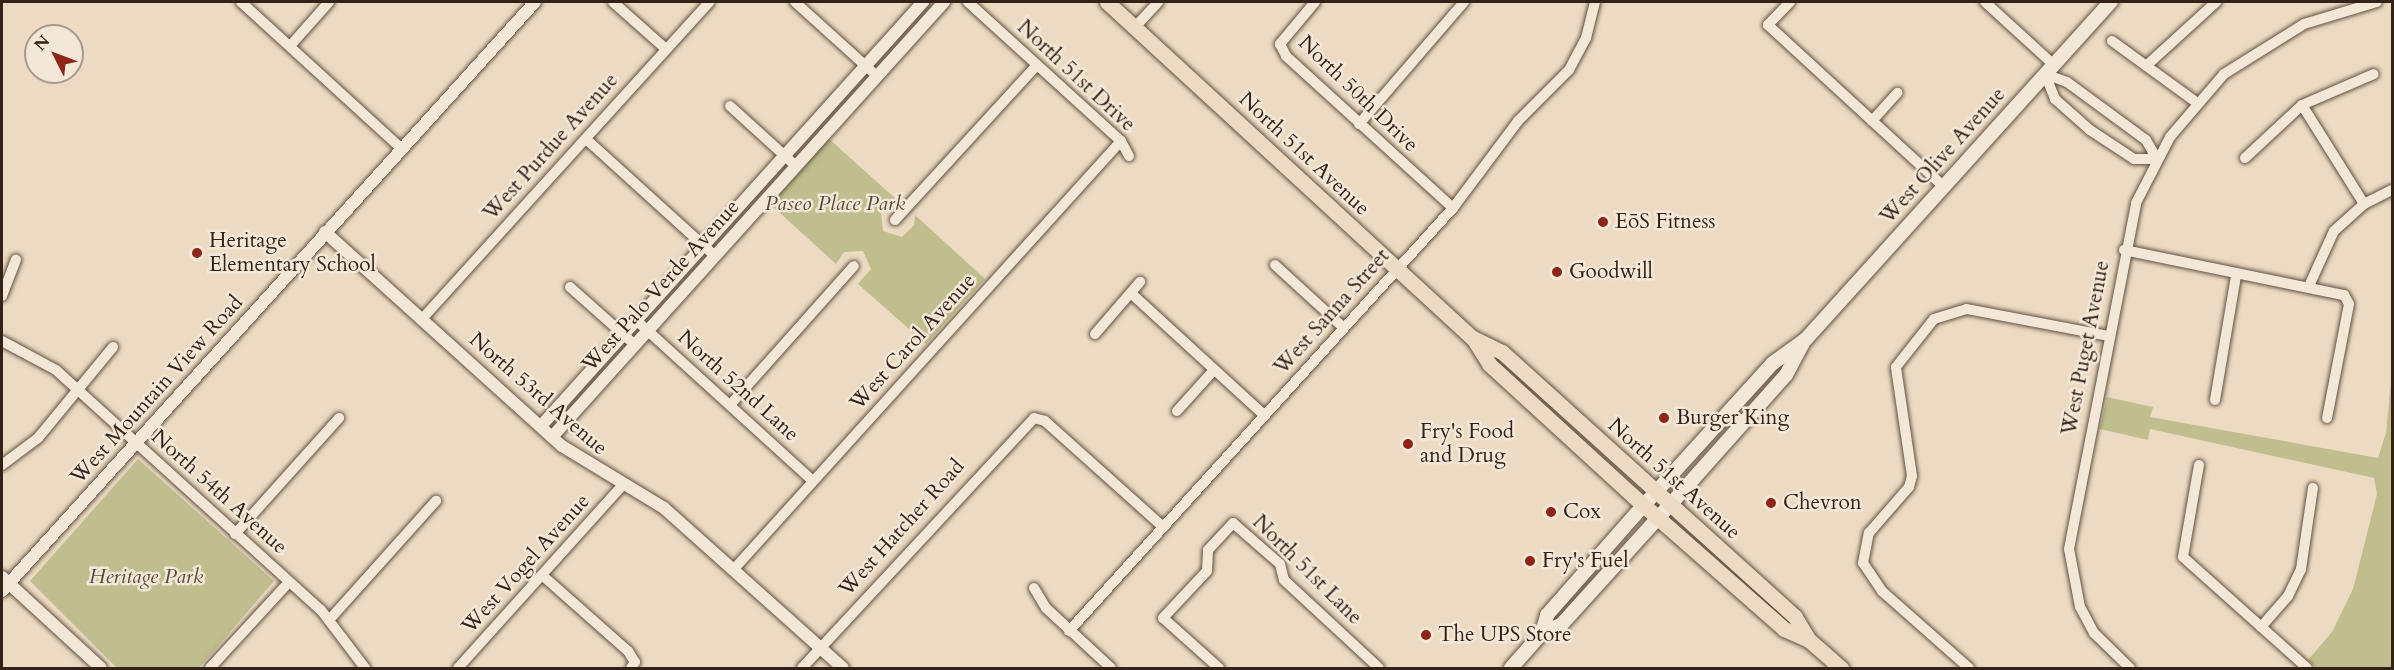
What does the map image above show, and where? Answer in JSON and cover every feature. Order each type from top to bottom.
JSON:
[{"type":"main road","name":"North 51st Avenue","points":[[1107,2],[1473,338],[1489,364],[1644,506],[1784,629],[1809,640]]},
{"type":"main road","name":"West Olive Avenue","points":[[1511,669],[1542,633],[1547,615],[1656,492],[1773,363],[1806,339],[2111,2]]},
{"type":"main road","name":"North 51st Avenue","points":[[1473,338],[1502,352],[1795,617],[1809,640],[1841,669]]},
{"type":"main road","name":"West Olive Avenue","points":[[1542,633],[1561,625],[1670,505],[1786,375],[1806,339]]},
{"type":"street","points":[[241,2],[401,148]]},
{"type":"street","points":[[290,46],[329,2]]},
{"type":"street","name":"West Mountain View Road","points":[[4,584],[535,2]]},
{"type":"street","points":[[613,2],[666,49]]},
{"type":"street","name":"West Purdue Avenue","points":[[422,319],[709,2]]},
{"type":"street","points":[[795,2],[877,76]]},
{"type":"street","name":"West Palo Verde Avenue","points":[[540,426],[923,2]]},
{"type":"street","name":"West Palo Verde Avenue","points":[[552,437],[944,2]]},
{"type":"street","name":"North 51st Drive","points":[[968,2],[1121,141],[1129,156]]},
{"type":"street","points":[[1135,27],[1158,2]]},
{"type":"street","name":"North 50th Drive","points":[[1315,2],[1280,44],[1359,124],[1453,208]]},
{"type":"street","points":[[1359,124],[1464,2]]},
{"type":"street","name":"West Sanna Street","points":[[1069,631],[1453,208],[1518,121],[1569,69],[1586,38],[1595,2]]},
{"type":"street","points":[[1790,2],[1768,26],[1944,187]]},
{"type":"street","points":[[1985,2],[2049,70],[2146,140],[2157,159]]},
{"type":"street","points":[[2146,66],[2216,2]]},
{"type":"street","name":"West Puget Avenue","points":[[2130,669],[2094,633],[2080,607],[2069,549],[2124,250],[2136,203],[2157,159],[2196,102],[2276,38],[2329,14],[2377,2]]},
{"type":"street","points":[[2112,40],[2196,102]]},
{"type":"street","points":[[895,220],[1037,65]]},
{"type":"street","points":[[2049,70],[2055,99],[2090,130],[2134,159],[2157,159]]},
{"type":"street","points":[[2245,158],[2302,105],[2374,74]]},
{"type":"street","points":[[1872,121],[1897,93]]},
{"type":"street","points":[[2302,105],[2364,204]]},
{"type":"street","points":[[730,106],[796,166]]},
{"type":"street","points":[[586,139],[715,256]]},
{"type":"street","name":"West Carol Avenue","points":[[734,569],[1121,141]]},
{"type":"street","points":[[2308,286],[2323,248],[2364,204],[2392,190]]},
{"type":"street","name":"North 53rd Avenue","points":[[325,232],[552,437],[623,485],[664,508],[843,669]]},
{"type":"street","points":[[2124,250],[2236,276],[2308,286],[2344,294],[2349,304],[2327,418]]},
{"type":"street","points":[[2,296],[16,260]]},
{"type":"street","points":[[1275,265],[1344,328]]},
{"type":"street","points":[[730,405],[854,266]]},
{"type":"street","points":[[2215,400],[2236,276]]},
{"type":"street","points":[[1095,334],[1133,295],[1140,282]]},
{"type":"street","points":[[570,287],[635,345]]},
{"type":"street","points":[[1133,295],[1264,415]]},
{"type":"street","points":[[1969,669],[1869,579],[1863,557],[1869,533],[1909,487],[1911,457],[1896,367],[1934,319],[1967,309],[2108,336]]},
{"type":"street","name":"North 52nd Lane","points":[[636,320],[813,481]]},
{"type":"street","name":"North 54th Avenue","points":[[2,341],[42,360],[135,442],[330,619],[365,669]]},
{"type":"street","points":[[2,465],[38,438],[79,392],[113,347]]},
{"type":"street","points":[[1177,411],[1214,370]]},
{"type":"street","points":[[235,534],[339,418]]},
{"type":"street","name":"West Hatcher Road","points":[[802,669],[1034,418],[1046,421],[1163,527]]},
{"type":"street","points":[[2199,465],[2183,557],[2307,669]]},
{"type":"street","name":"West Vogel Avenue","points":[[458,669],[623,485]]},
{"type":"street","points":[[2261,627],[2288,596],[2301,569],[2313,488]]},
{"type":"street","points":[[330,619],[436,501]]},
{"type":"street","name":"North 51st Lane","points":[[1219,669],[1163,618],[1207,571],[1208,550],[1233,523],[1280,564],[1284,580],[1379,669]]},
{"type":"street","points":[[542,575],[633,665]]},
{"type":"street","points":[[210,669],[289,582]]},
{"type":"street","points":[[4,584],[101,669]]},
{"type":"street","points":[[1034,588],[1069,631],[1111,669]]},
{"type":"green space","name":"Paseo Place Park","points":[[827,137],[897,200],[881,211],[883,231],[902,237],[914,225],[915,215],[985,279],[926,344],[858,284],[871,269],[863,251],[844,252],[836,264],[769,203]]},
{"type":"green space","points":[[2392,371],[2392,668],[2317,668],[2308,660],[2332,632],[2353,589],[2377,494],[2374,478],[2150,429],[2148,440],[2100,429],[2107,397],[2153,407],[2150,417],[2378,458],[2386,433]]},
{"type":"green space","name":"Heritage Park","points":[[138,459],[274,581],[199,668],[117,668],[30,581]]},
{"type":"place","name":"EōS Fitness","points":[[1603,222]]},
{"type":"place","name":"Heritage Elementary School","points":[[197,253]]},
{"type":"place","name":"Goodwill","points":[[1557,272]]},
{"type":"place","name":"Burger King","points":[[1664,418]]},
{"type":"place","name":"Fry's Food and Drug","points":[[1408,444]]},
{"type":"place","name":"Chevron","points":[[1771,503]]},
{"type":"place","name":"Cox","points":[[1551,512]]},
{"type":"place","name":"Fry's Fuel","points":[[1530,561]]},
{"type":"place","name":"The UPS Store","points":[[1426,635]]}]
